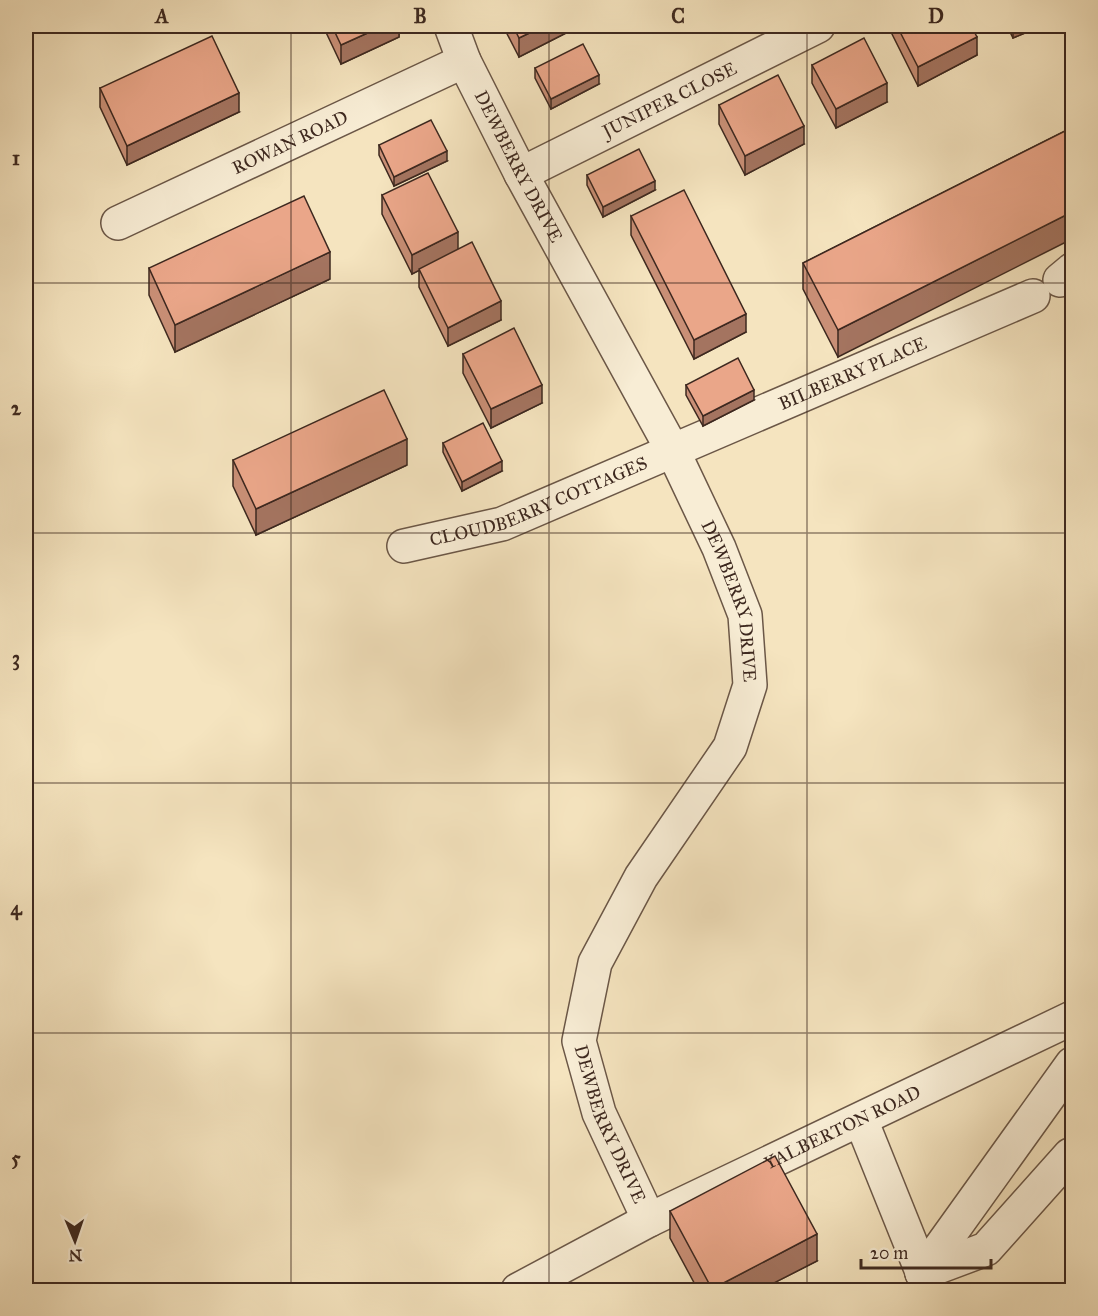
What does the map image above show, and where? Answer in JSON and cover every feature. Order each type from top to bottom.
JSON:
[{"type":"street","name":"DEWBERRY DRIVE","points":[[451,26],[464,61],[521,174],[673,452],[719,548],[745,615],[750,685],[730,747],[641,876],[595,963],[579,1041],[599,1113],[649,1220]]},
{"type":"street","name":"JUNIPER CLOSE","points":[[521,174],[818,26]]},
{"type":"street","name":"ROWAN ROAD","points":[[117,223],[464,61]]},
{"type":"street","name":"BILBERRY PLACE","points":[[673,452],[1055,282]]},
{"type":"street","name":"CLOUDBERRY COTTAGES","points":[[404,546],[501,524],[673,452]]},
{"type":"street","name":"YALBERTON ROAD","points":[[518,1290],[649,1220],[1072,1018]]},
{"type":"street","points":[[926,1282],[1072,1065]]},
{"type":"street","points":[[861,1120],[926,1282]]},
{"type":"street","points":[[926,1282],[986,1249],[1070,1155]]},
{"type":"building","points":[[332,26],[383,26],[341,45]]},
{"type":"building","points":[[513,26],[544,26],[519,38]]},
{"type":"building","points":[[897,26],[971,26],[977,37],[918,67]]},
{"type":"building","points":[[212,36],[239,93],[127,146],[100,88]]},
{"type":"building","points":[[864,38],[887,83],[836,109],[812,65]]},
{"type":"building","points":[[583,44],[599,75],[551,99],[535,68]]},
{"type":"building","points":[[778,75],[804,126],[745,156],[719,105]]},
{"type":"building","points":[[431,120],[447,151],[394,177],[379,145]]},
{"type":"building","points":[[1071,128],[1072,212],[838,330],[803,263]]},
{"type":"building","points":[[639,149],[655,181],[603,207],[587,175]]},
{"type":"building","points":[[428,173],[458,232],[412,255],[382,195]]},
{"type":"building","points":[[684,190],[746,314],[694,340],[631,216]]},
{"type":"building","points":[[304,196],[330,252],[175,325],[149,268]]},
{"type":"building","points":[[472,242],[501,301],[448,328],[419,269]]},
{"type":"building","points":[[514,328],[542,385],[491,409],[463,354]]},
{"type":"building","points":[[738,358],[754,390],[703,416],[686,385]]},
{"type":"building","points":[[384,390],[407,439],[256,509],[233,460]]},
{"type":"building","points":[[483,423],[502,461],[462,482],[443,443]]},
{"type":"building","points":[[775,1156],[817,1234],[712,1289],[670,1211]]},
{"type":"building","points":[[1072,1284],[1072,1290],[1041,1290]]}]
